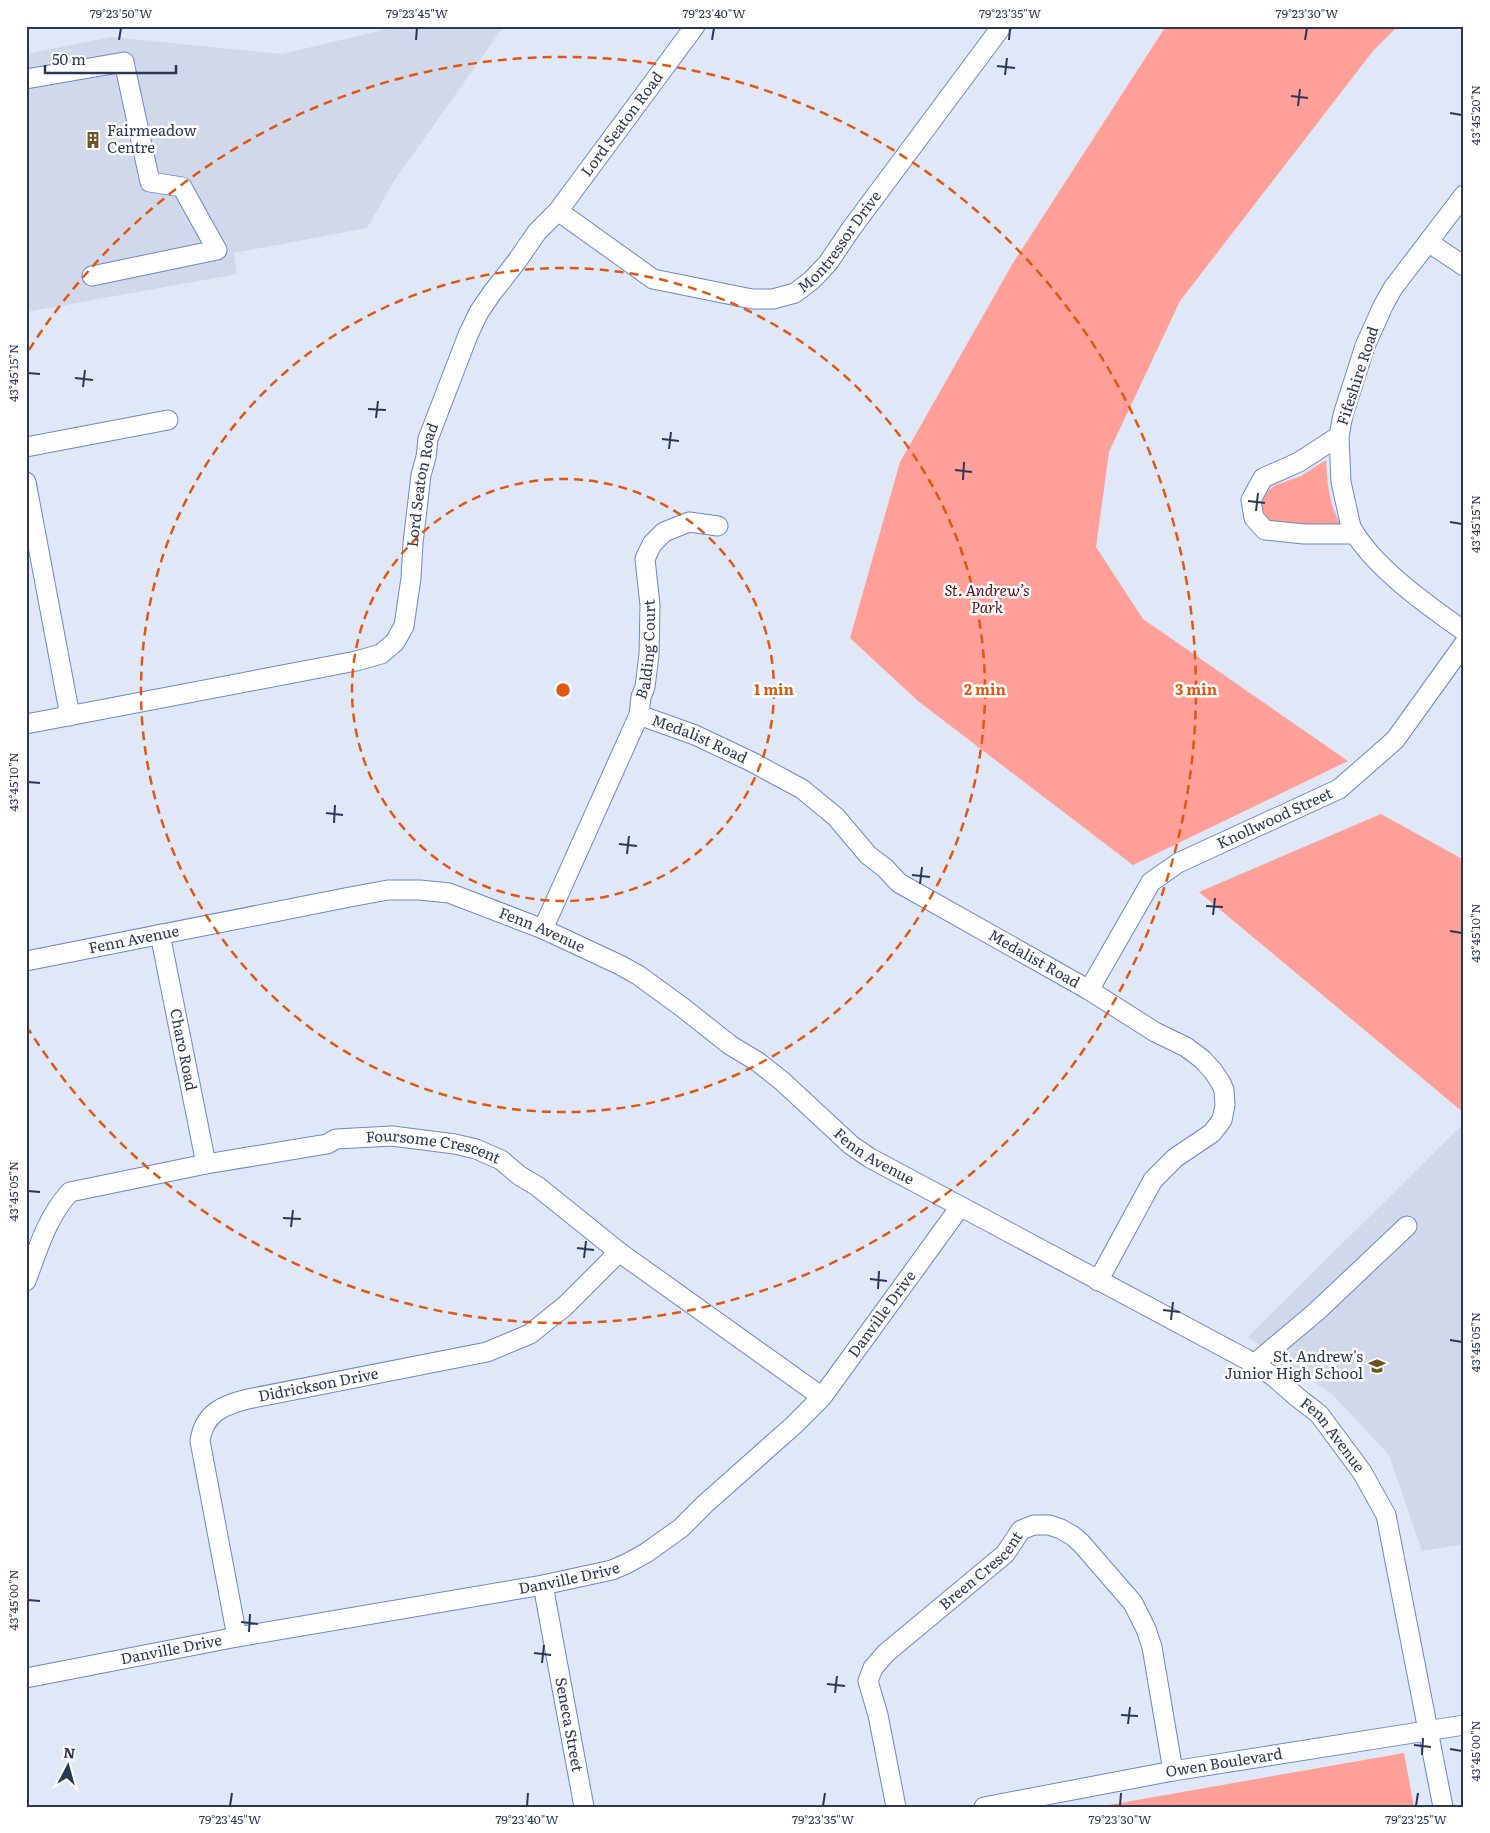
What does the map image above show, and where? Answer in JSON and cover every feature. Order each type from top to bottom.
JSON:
[{"type":"street","name":"Lord Seaton Road","points":[[26,724],[356,661],[380,654],[395,642],[404,626],[407,612],[413,543],[422,475],[433,424],[479,312],[537,232],[558,211],[695,26]]},
{"type":"street","name":"Montressor Drive","points":[[558,211],[653,278],[752,299],[773,299],[795,293],[812,280],[828,263],[851,229],[1002,26]]},
{"type":"street","points":[[26,78],[124,62],[150,182],[182,187],[217,250],[92,276]]},
{"type":"street","name":"Fifeshire Road","points":[[1464,195],[1393,288],[1383,306],[1365,346],[1343,415],[1340,436],[1341,482],[1354,534],[1375,560],[1433,610],[1464,631]]},
{"type":"street","points":[[1428,242],[1464,266]]},
{"type":"street","points":[[26,448],[168,420]]},
{"type":"street","name":"Fifeshire Road","points":[[1340,436],[1299,462],[1263,478],[1251,500],[1254,518],[1265,530],[1304,534],[1354,534]]},
{"type":"street","points":[[26,482],[70,716]]},
{"type":"street","name":"Balding Court","points":[[543,929],[639,715],[649,655],[650,605],[645,559],[652,544],[664,532],[689,522],[718,526]]},
{"type":"street","name":"Knollwood Street","points":[[1089,990],[1151,882],[1178,863],[1339,789],[1395,740],[1464,644]]},
{"type":"street","name":"Medalist Road","points":[[639,715],[694,735],[750,761],[802,789],[836,817],[868,855],[885,868],[899,883],[1089,990],[1155,1032],[1186,1047],[1202,1059],[1213,1071],[1224,1090],[1225,1104],[1222,1120],[1212,1133],[1175,1158],[1152,1180],[1098,1281]]},
{"type":"street","name":"Fenn Avenue","points":[[26,961],[388,890],[420,890],[449,893],[543,929],[638,975],[730,1045],[758,1062],[782,1081],[850,1145],[870,1158],[1254,1364],[1274,1376],[1297,1398],[1319,1414],[1362,1472],[1386,1515],[1443,1807]]},
{"type":"street","name":"Charo Road","points":[[160,934],[206,1164]]},
{"type":"street","name":"Foursome Crescent","points":[[26,1281],[50,1220],[58,1205],[70,1192],[206,1164],[327,1144],[336,1140],[392,1136],[455,1144],[476,1149],[501,1160],[620,1252],[822,1397]]},
{"type":"street","name":"Danville Drive","points":[[26,1678],[237,1637],[543,1585],[612,1570],[646,1553],[681,1528],[822,1397],[960,1206]]},
{"type":"street","points":[[1254,1364],[1316,1312],[1407,1226]]},
{"type":"street","name":"Didrickson Drive","points":[[237,1637],[200,1441],[205,1424],[214,1414],[226,1405],[248,1399],[488,1352],[530,1334],[565,1306],[620,1252]]},
{"type":"street","name":"Breen Crescent","points":[[896,1807],[878,1715],[868,1681],[873,1668],[886,1653],[1005,1554],[1021,1530],[1034,1525],[1049,1524],[1073,1536],[1127,1594],[1137,1609],[1152,1647],[1174,1771]]},
{"type":"street","name":"Seneca Street","points":[[543,1585],[584,1807]]},
{"type":"street","name":"Owen Boulevard","points":[[988,1806],[1174,1771],[1464,1725]]},
{"type":"shaded area","points":[[400,26],[504,26],[394,181],[367,228],[234,253],[237,274],[26,312],[26,54],[112,37],[282,54]]},
{"type":"shaded area","name":"St. Andrew's Junior High School","points":[[1464,1123],[1464,1544],[1422,1551],[1389,1455],[1332,1394],[1248,1337]]},
{"type":"green space","name":"St. Andrew’s Park","points":[[1166,26],[1398,26],[1373,51],[1180,301],[1109,452],[1096,547],[1143,619],[1348,761],[1133,865],[918,701],[850,638],[900,462],[1013,263]]},
{"type":"green space","points":[[1326,460],[1332,505],[1341,527],[1305,525],[1288,527],[1270,522],[1264,515],[1262,507],[1263,498],[1269,490],[1276,485],[1301,476]]},
{"type":"green space","points":[[1381,814],[1464,860],[1464,1113],[1199,892]]},
{"type":"green space","points":[[1404,1753],[1414,1807],[1103,1806]]},
{"type":"place","name":"Fairmeadow Centre","points":[[93,140]]},
{"type":"place","name":"St. Andrew's Junior High School","points":[[1377,1366]]}]
